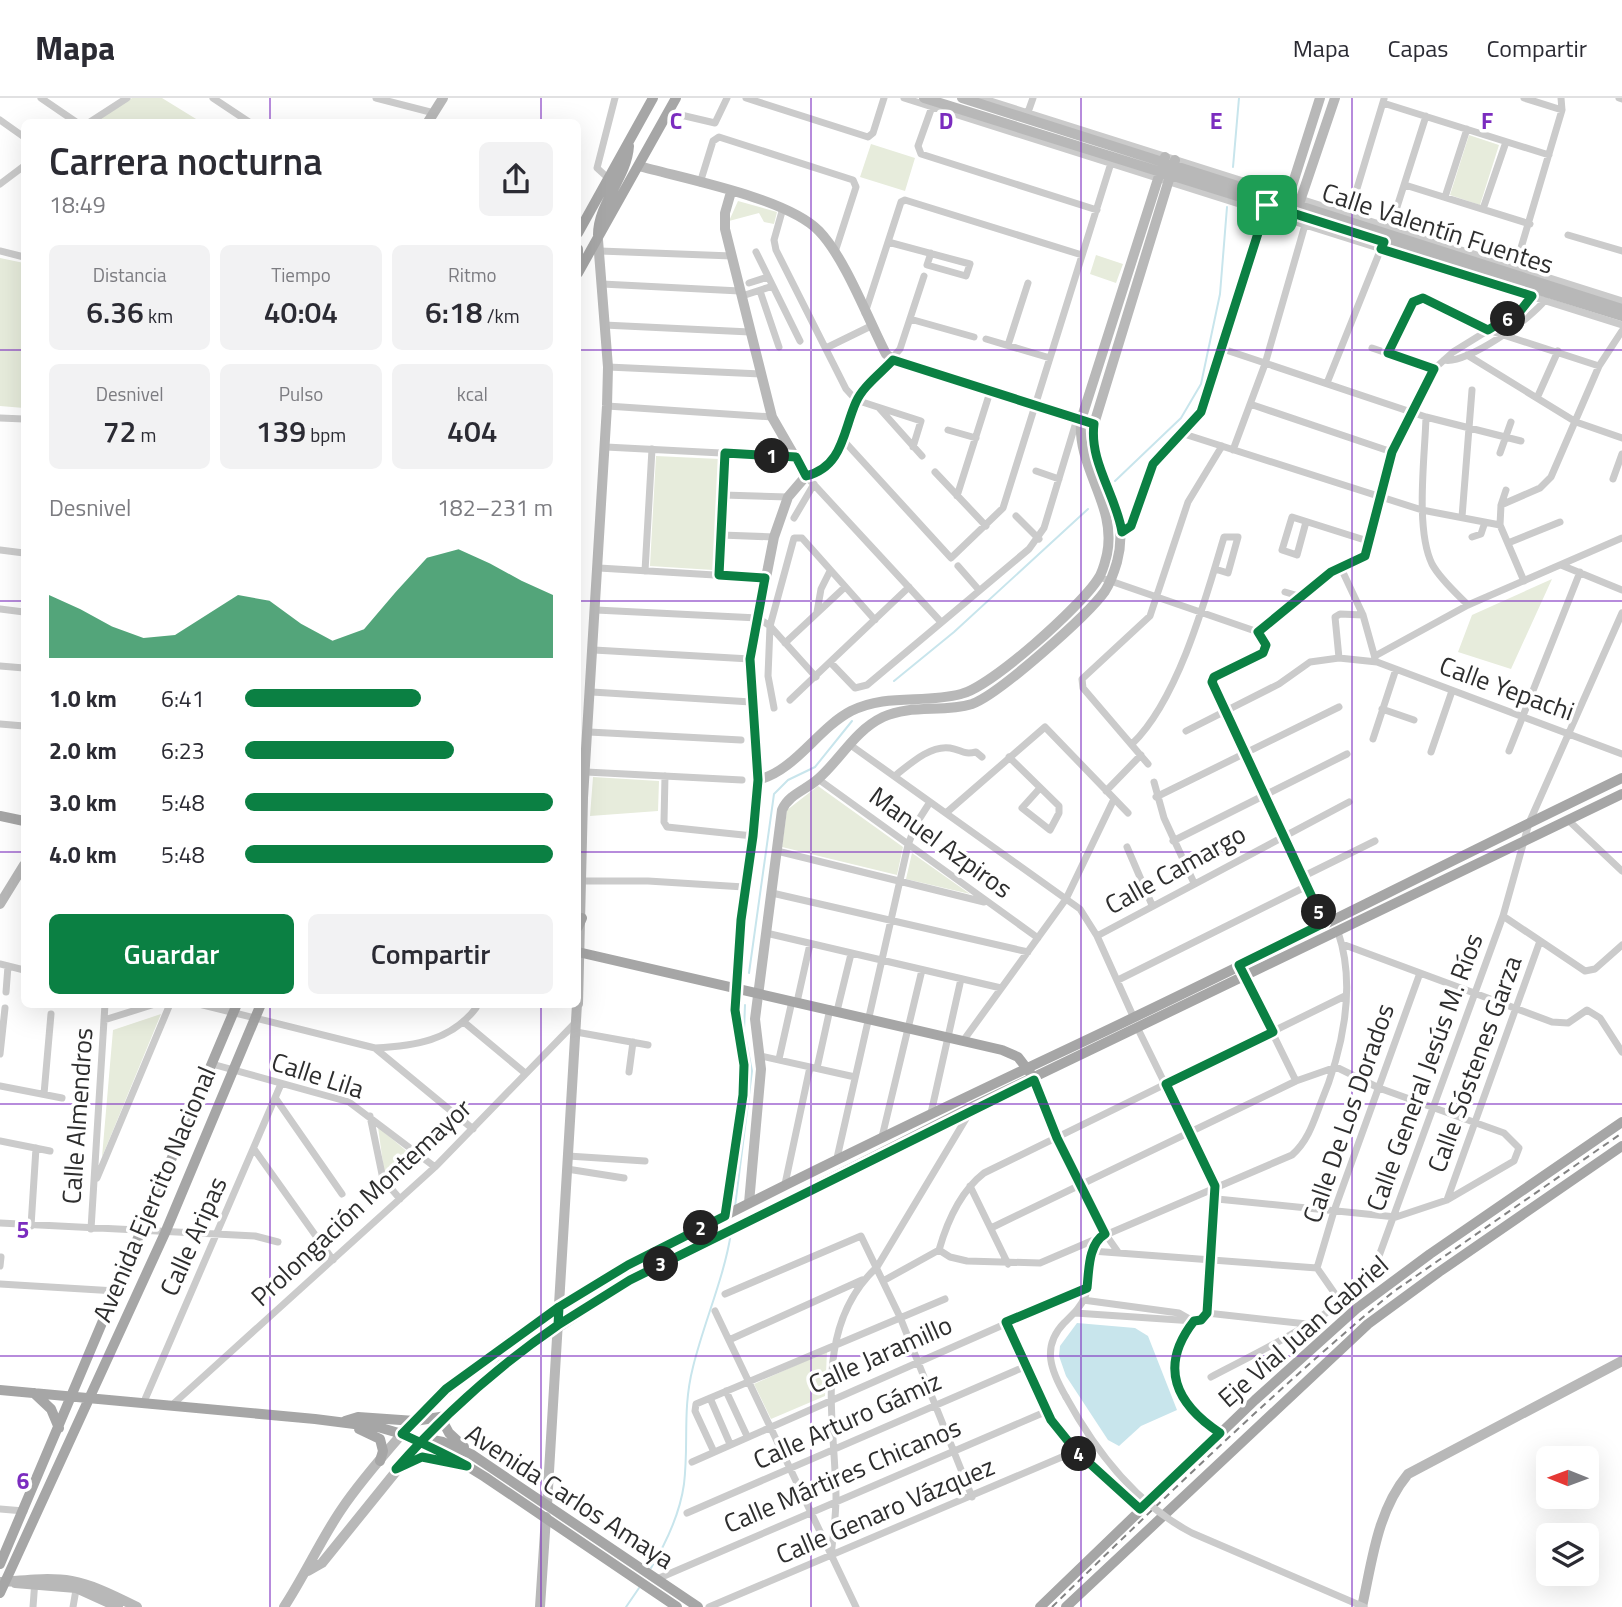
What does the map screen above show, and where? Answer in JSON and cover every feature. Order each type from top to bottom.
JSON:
[{"type":"main road","points":[[581,228],[653,98]]},
{"type":"main road","points":[[581,269],[599,245],[672,105],[659,98]]},
{"type":"main road","points":[[599,245],[599,222],[625,165],[630,140]]},
{"type":"main road","points":[[411,1439],[415,1421],[446,1389],[559,1307],[628,1265],[837,1158],[1622,778]]},
{"type":"main road","points":[[0,1390],[142,1406],[344,1423],[411,1439],[444,1418],[501,1365],[630,1280],[974,1107],[1622,794]]},
{"type":"main road","points":[[0,816],[21,820]]},
{"type":"main road","points":[[581,953],[1010,1052],[1028,1067],[1034,1080]]},
{"type":"main road","name":"Avenida Ejercito Nacional","points":[[0,1564],[60,1428],[69,1398],[235,1008]]},
{"type":"main road","name":"Avenida Ejercito Nacional","points":[[0,1593],[86,1400],[165,1233],[259,1008]]},
{"type":"main road","name":"Eje Vial Juan Gabriel","points":[[1040,1607],[1330,1331],[1389,1283],[1622,1122]]},
{"type":"main road","name":"Eje Vial Juan Gabriel","points":[[1066,1607],[1368,1324],[1622,1146]]},
{"type":"main road","points":[[628,1265],[630,1280]]},
{"type":"main road","points":[[34,1393],[51,1409],[60,1428]]},
{"type":"main road","points":[[344,1423],[358,1417],[415,1421],[444,1418]]},
{"type":"main road","points":[[444,1418],[449,1433],[471,1454]]},
{"type":"main road","points":[[344,1423],[380,1439],[383,1451],[380,1461]]},
{"type":"main road","name":"Avenida Carlos Amaya","points":[[411,1439],[471,1454],[648,1578],[677,1607]]},
{"type":"main road","name":"Avenida Carlos Amaya","points":[[411,1439],[467,1466],[546,1517],[698,1607]]},
{"type":"main road","points":[[396,1469],[422,1457],[467,1466]]},
{"type":"main road","points":[[45,1463],[56,1470]]},
{"type":"main road","points":[[1030,1607],[1065,1575],[1091,1556]]},
{"type":"main road","points":[[1072,1607],[1087,1586]]},
{"type":"street","points":[[41,98],[72,119]]},
{"type":"street","points":[[213,98],[244,119]]},
{"type":"street","points":[[376,98],[431,118],[443,98]]},
{"type":"street","points":[[608,178],[597,168],[615,98]]},
{"type":"street","points":[[672,105],[715,123],[727,98]]},
{"type":"street","points":[[746,98],[870,136],[884,98]]},
{"type":"street","points":[[904,98],[931,101],[1111,163],[1167,169],[1235,190],[1268,201],[1306,225],[1386,238],[1547,293],[1622,325]]},
{"type":"street","points":[[1022,129],[1033,98]]},
{"type":"street","points":[[1287,203],[1320,98]]},
{"type":"street","points":[[1335,98],[1299,207],[1349,215],[1386,238]]},
{"type":"street","points":[[1524,98],[1562,110]]},
{"type":"street","points":[[1561,98],[1562,110],[1513,274],[1622,301]]},
{"type":"street","points":[[969,112],[971,99]]},
{"type":"street","name":"Calle Valentín Fuentes","points":[[971,99],[1027,115],[1167,169]]},
{"type":"street","points":[[94,119],[120,100]]},
{"type":"street","points":[[1349,215],[1384,100],[1549,155]]},
{"type":"street","points":[[931,101],[918,146],[919,152],[1097,210]]},
{"type":"street","name":"Calle Valentín Fuentes","points":[[931,101],[1268,201],[1287,203],[1386,238],[1513,274],[1535,289],[1622,316]]},
{"type":"street","points":[[1327,383],[1386,238],[1426,116]]},
{"type":"street","points":[[0,120],[21,135]]},
{"type":"street","points":[[1445,197],[1467,129]]},
{"type":"street","points":[[700,183],[715,139],[721,138],[856,183],[834,254]]},
{"type":"street","points":[[1064,142],[1074,152]]},
{"type":"street","points":[[1483,209],[1506,142]]},
{"type":"street","points":[[844,440],[951,558],[986,526],[1003,508],[1111,163]]},
{"type":"street","points":[[639,166],[783,208],[812,225],[834,254],[871,326],[893,360],[1094,424]]},
{"type":"street","points":[[0,184],[21,168]]},
{"type":"street","points":[[831,663],[855,688],[877,679],[1039,539],[1167,169]]},
{"type":"street","points":[[726,1216],[744,1077],[735,1024],[766,933],[785,805],[818,779],[849,744],[881,718],[900,711],[963,706],[999,689],[1090,607],[1111,581],[1122,532],[1119,513],[1095,453],[1094,424],[1167,169]]},
{"type":"street","points":[[0,172],[8,177]]},
{"type":"street","points":[[1405,185],[1530,223]]},
{"type":"street","points":[[731,192],[724,222],[772,417],[806,476],[941,622]]},
{"type":"street","points":[[865,313],[903,200],[1082,255]]},
{"type":"street","points":[[1122,532],[1131,526],[1153,464],[1201,412],[1268,201]]},
{"type":"street","points":[[783,208],[774,240],[776,250],[846,390],[856,401],[921,421],[913,447]]},
{"type":"street","points":[[1233,450],[1265,364],[1306,225]]},
{"type":"street","points":[[1568,235],[1622,251]]},
{"type":"street","points":[[888,242],[931,253],[970,264],[966,276],[928,265],[931,253]]},
{"type":"street","points":[[581,908],[582,826],[606,447],[608,366],[599,245],[732,256]]},
{"type":"street","points":[[0,251],[21,256]]},
{"type":"street","points":[[756,252],[800,341]]},
{"type":"street","points":[[744,1206],[761,1056],[748,991],[744,887],[753,836],[758,780],[750,659],[765,578],[774,537],[788,497],[806,476],[829,463],[844,440],[856,401],[893,360],[911,318],[924,276]]},
{"type":"street","points":[[749,283],[768,277]]},
{"type":"street","points":[[1008,345],[1028,283]]},
{"type":"street","points":[[602,284],[741,294],[773,286]]},
{"type":"street","points":[[1258,632],[1340,566],[1362,560],[1371,542],[1392,452],[1415,412],[1434,369],[1521,310],[1535,289]]},
{"type":"street","points":[[760,291],[779,347]]},
{"type":"street","points":[[1444,360],[1456,362],[1529,318],[1547,293]]},
{"type":"street","name":"Calle Valentín Fuentes","points":[[1547,293],[1622,309]]},
{"type":"street","points":[[1388,353],[1417,298],[1488,330],[1599,366]]},
{"type":"street","points":[[771,323],[787,317]]},
{"type":"street","points":[[911,318],[974,337]]},
{"type":"street","points":[[604,325],[750,332]]},
{"type":"street","points":[[826,348],[871,326]]},
{"type":"street","points":[[1502,505],[1546,484],[1599,366],[1622,331]]},
{"type":"street","points":[[986,339],[1050,358]]},
{"type":"street","points":[[1372,348],[1434,369]]},
{"type":"street","points":[[1223,349],[1426,417],[1521,441]]},
{"type":"street","points":[[1537,398],[1558,351]]},
{"type":"street","points":[[1467,355],[1576,422],[1622,438]]},
{"type":"street","points":[[608,366],[761,374]]},
{"type":"street","points":[[1462,517],[1472,390]]},
{"type":"street","points":[[957,496],[990,392]]},
{"type":"street","points":[[1250,404],[1392,452]]},
{"type":"street","points":[[607,406],[772,417]]},
{"type":"street","points":[[880,408],[922,456]]},
{"type":"street","points":[[1426,417],[1422,510],[1431,561],[1468,606]]},
{"type":"street","points":[[0,418],[21,419]]},
{"type":"street","points":[[758,780],[784,767],[838,720],[877,702],[964,694],[991,679],[1072,609],[1099,578],[1107,553],[1109,529],[1105,507],[1084,457],[1079,420]]},
{"type":"street","points":[[1500,453],[1511,422]]},
{"type":"street","points":[[948,430],[976,438]]},
{"type":"street","points":[[1181,433],[1422,510],[1500,525]]},
{"type":"street","points":[[1148,764],[1081,683],[1086,675],[1143,626],[1157,598],[1188,502],[1222,446]]},
{"type":"street","points":[[606,447],[796,457]]},
{"type":"street","points":[[645,571],[652,449]]},
{"type":"street","points":[[719,575],[725,453]]},
{"type":"street","points":[[1613,479],[1622,454]]},
{"type":"street","points":[[1036,471],[1059,480]]},
{"type":"street","points":[[935,472],[986,526]]},
{"type":"street","points":[[794,519],[814,484]]},
{"type":"street","points":[[1506,490],[1500,525],[1524,581]]},
{"type":"street","points":[[723,495],[788,497]]},
{"type":"street","points":[[1016,516],[1039,539]]},
{"type":"street","points":[[1306,522],[1297,555],[1282,550],[1292,517],[1371,542]]},
{"type":"street","points":[[1472,537],[1481,534],[1485,522]]},
{"type":"street","points":[[1508,543],[1560,522]]},
{"type":"street","points":[[721,535],[774,537]]},
{"type":"street","points":[[1132,744],[1153,720],[1202,613],[1215,569],[1226,535],[1238,537],[1228,573],[1215,569]]},
{"type":"street","points":[[774,708],[768,677],[770,626],[794,538],[799,536],[875,620]]},
{"type":"street","points":[[1340,566],[1363,615],[1376,659],[1468,606],[1622,538]]},
{"type":"street","points":[[0,550],[21,553]]},
{"type":"street","points":[[1561,565],[1622,590]]},
{"type":"street","points":[[958,566],[979,590]]},
{"type":"street","points":[[599,568],[765,578]]},
{"type":"street","points":[[817,612],[821,589],[830,571]]},
{"type":"street","points":[[1509,751],[1580,572]]},
{"type":"street","points":[[1099,578],[1258,632],[1266,650],[1214,677],[1212,682],[1324,923]]},
{"type":"street","points":[[785,643],[845,587]]},
{"type":"street","points":[[790,699],[909,587]]},
{"type":"street","points":[[1285,592],[1302,597]]},
{"type":"street","points":[[0,609],[21,612]]},
{"type":"street","points":[[596,610],[758,618],[770,626],[816,677]]},
{"type":"street","name":"Calle General Jesús M. Ríos","points":[[1211,1377],[1307,1324],[1340,1301],[1371,1274],[1395,1217],[1503,916],[1529,823],[1622,613]]},
{"type":"street","points":[[1339,658],[1335,617],[1340,614],[1363,615]]},
{"type":"street","points":[[594,650],[750,659]]},
{"type":"street","name":"Calle Yepachi","points":[[1186,731],[1279,684],[1310,662],[1339,658],[1376,659],[1452,691],[1622,754]]},
{"type":"street","points":[[0,666],[21,668]]},
{"type":"street","points":[[1373,739],[1396,669]]},
{"type":"street","points":[[991,679],[999,689]]},
{"type":"street","points":[[1431,752],[1452,691]]},
{"type":"street","points":[[592,692],[751,702]]},
{"type":"street","points":[[877,702],[900,711]]},
{"type":"street","points":[[877,702],[881,707],[881,718]]},
{"type":"street","points":[[1156,797],[1339,707]]},
{"type":"street","points":[[1382,709],[1414,720]]},
{"type":"street","points":[[0,724],[21,726]]},
{"type":"street","points":[[946,813],[1045,727],[1128,813]]},
{"type":"street","points":[[589,732],[741,740]]},
{"type":"street","points":[[849,744],[896,775],[1085,915],[1133,1016]]},
{"type":"street","points":[[896,775],[919,757],[945,748],[967,755],[976,752],[982,757]]},
{"type":"street","points":[[1174,841],[1347,754]]},
{"type":"street","points":[[1106,791],[1141,755]]},
{"type":"street","points":[[1009,757],[1040,788],[1059,807],[1050,830],[1022,808],[1040,788]]},
{"type":"street","points":[[586,772],[742,780]]},
{"type":"street","points":[[665,776],[664,822],[667,827],[753,836]]},
{"type":"street","name":"Manuel Azpiros","points":[[818,779],[1038,939]]},
{"type":"street","points":[[1154,782],[1156,797],[1194,883]]},
{"type":"street","points":[[964,1041],[1066,899],[1114,799]]},
{"type":"street","points":[[837,1158],[908,845],[916,824],[930,802]]},
{"type":"street","name":"Calle Camargo","points":[[1097,936],[1282,835],[1349,802]]},
{"type":"street","points":[[1568,820],[1622,872]]},
{"type":"street","points":[[1304,876],[1375,841]]},
{"type":"street","points":[[1127,847],[1152,905]]},
{"type":"street","points":[[777,850],[989,903]]},
{"type":"street","points":[[0,904],[21,870]]},
{"type":"street","points":[[583,880],[744,887]]},
{"type":"street","points":[[1118,980],[1307,886]]},
{"type":"street","points":[[772,893],[1028,952]]},
{"type":"street","points":[[1503,916],[1585,971],[1595,969],[1622,944]]},
{"type":"street","points":[[939,1250],[959,1259],[1008,1264],[1040,1263],[1292,1155],[1300,1148],[1336,1067],[1343,1038],[1345,996],[1342,944],[1338,932]]},
{"type":"street","points":[[766,933],[1001,988]]},
{"type":"street","name":"Calle Sóstenes Garza","points":[[1447,1200],[1540,941]]},
{"type":"street","points":[[779,1059],[810,944]]},
{"type":"street","points":[[1342,944],[1561,1024],[1568,1023],[1587,1010],[1600,1018],[1622,1052]]},
{"type":"street","points":[[785,1184],[813,1067],[851,954]]},
{"type":"street","points":[[6,992],[4,965],[21,969]]},
{"type":"street","points":[[1239,965],[1296,1081]]},
{"type":"street","points":[[882,1137],[922,970]]},
{"type":"street","name":"Calle De Los Dorados","points":[[1317,1268],[1334,1211],[1420,973]]},
{"type":"street","points":[[931,1113],[961,979]]},
{"type":"street","points":[[883,1281],[939,1250],[950,1220],[970,1186],[991,1169],[1345,996]]},
{"type":"street","points":[[0,1054],[5,1008]]},
{"type":"street","name":"Calle Almendros","points":[[91,1229],[104,1008]]},
{"type":"street","points":[[104,1020],[142,1008]]},
{"type":"street","points":[[94,1185],[168,1008]]},
{"type":"street","points":[[235,1008],[255,1017],[375,1048],[425,1042],[465,1023],[476,1008]]},
{"type":"street","points":[[547,1505],[578,1008]]},
{"type":"street","points":[[44,1094],[51,1014]]},
{"type":"street","points":[[465,1023],[524,1073]]},
{"type":"street","points":[[576,1027],[648,1045]]},
{"type":"street","name":"Prolongación Montemayor","points":[[169,1407],[435,1167],[524,1073],[576,1027]]},
{"type":"street","points":[[1075,1313],[1194,1321],[1201,1320],[1207,1313],[1217,1199],[1215,1186],[1138,1029]]},
{"type":"street","points":[[629,1072],[633,1042]]},
{"type":"street","points":[[375,1048],[473,1129]]},
{"type":"street","points":[[761,1056],[855,1077]]},
{"type":"street","name":"Calle Lila","points":[[212,1064],[349,1102],[435,1167]]},
{"type":"street","points":[[991,1228],[1296,1081],[1336,1067],[1379,1088],[1511,1137],[1520,1153],[1514,1161],[1447,1200],[1395,1217],[1217,1199]]},
{"type":"street","points":[[1034,1080],[1101,1236],[1118,1252]]},
{"type":"street","name":"Calle Aripas","points":[[142,1406],[281,1083]]},
{"type":"street","points":[[0,1086],[62,1098]]},
{"type":"street","points":[[276,1099],[342,1194]]},
{"type":"street","points":[[831,1556],[836,1500],[831,1399],[834,1345],[850,1300],[863,1280],[877,1267],[974,1107]]},
{"type":"street","points":[[370,1116],[383,1179],[400,1199]]},
{"type":"street","points":[[0,1140],[50,1151]]},
{"type":"street","points":[[31,1226],[36,1148]]},
{"type":"street","points":[[254,1149],[333,1260]]},
{"type":"street","points":[[568,1156],[645,1161]]},
{"type":"street","points":[[567,1169],[624,1178]]},
{"type":"street","points":[[970,1186],[1008,1264]]},
{"type":"street","points":[[0,1223],[255,1236],[278,1242]]},
{"type":"street","points":[[725,1294],[861,1236],[900,1317],[972,1497]]},
{"type":"street","points":[[1101,1236],[1092,1251],[1083,1300],[1055,1334],[1049,1356],[1050,1366],[1066,1398],[1105,1460],[1170,1520],[1192,1533],[1363,1607],[1382,1520],[1397,1486],[1408,1474],[1622,1361]]},
{"type":"street","points":[[1092,1251],[1317,1268],[1340,1301]]},
{"type":"street","points":[[0,1266],[1,1257]]},
{"type":"street","points":[[729,1340],[863,1280]]},
{"type":"street","points":[[0,1284],[116,1291]]},
{"type":"street","name":"Calle Jaramillo","points":[[692,1462],[917,1360],[1087,1288]]},
{"type":"street","points":[[714,1452],[694,1408],[696,1404],[945,1299]]},
{"type":"street","points":[[1083,1300],[1179,1313],[1194,1321]]},
{"type":"street","points":[[715,1311],[856,1607]]},
{"type":"street","points":[[1207,1313],[1307,1324]]},
{"type":"street","points":[[1194,1321],[1178,1345],[1174,1377],[1178,1390],[1193,1413],[1220,1433]]},
{"type":"street","points":[[1006,1322],[1045,1412],[1076,1451],[1140,1509]]},
{"type":"street","name":"Calle Arturo Gámiz","points":[[687,1513],[1024,1367]]},
{"type":"street","points":[[726,1391],[747,1436]]},
{"type":"street","points":[[710,1398],[730,1444]]},
{"type":"street","name":"Calle Mártires Chicanos","points":[[648,1578],[1045,1412]]},
{"type":"street","points":[[284,1607],[308,1571],[313,1557],[341,1509],[380,1461],[411,1439]]},
{"type":"street","points":[[308,1571],[322,1563],[396,1469],[411,1439]]},
{"type":"street","name":"Calle Genaro Vázquez","points":[[709,1607],[1076,1451]]},
{"type":"street","points":[[0,1509],[24,1511]]},
{"type":"street","points":[[341,1509],[344,1516],[353,1521]]},
{"type":"street","points":[[540,1607],[546,1517]]},
{"type":"street","points":[[33,1607],[35,1581]]},
{"type":"street","points":[[4,1582],[77,1584],[137,1607]]},
{"type":"street","points":[[73,1607],[77,1584]]},
{"type":"street","points":[[77,1584],[118,1607]]},
{"type":"green space","points":[[132,98],[162,98],[196,119],[99,119]]},
{"type":"green space","points":[[1469,135],[1499,145],[1480,205],[1450,195]]},
{"type":"green space","points":[[871,144],[915,158],[905,191],[860,177]]},
{"type":"green space","points":[[738,201],[777,212],[774,224],[764,222],[759,213],[729,221]]},
{"type":"green space","points":[[1096,255],[1123,264],[1116,283],[1090,274]]},
{"type":"green space","points":[[0,258],[21,262],[21,408],[0,406]]},
{"type":"green space","points":[[656,456],[719,459],[713,570],[650,566]]},
{"type":"green space","points":[[1552,579],[1511,669],[1458,652],[1472,615]]},
{"type":"green space","points":[[593,777],[659,781],[658,811],[590,816]]},
{"type":"green space","points":[[818,786],[903,847],[897,875],[782,847],[787,810]]},
{"type":"green space","points":[[912,853],[970,894],[906,879]]},
{"type":"green space","points":[[161,1014],[102,1157],[113,1030]]},
{"type":"green space","points":[[378,1127],[410,1154],[394,1170],[401,1178],[392,1186],[385,1178]]},
{"type":"green space","points":[[827,1351],[825,1396],[771,1419],[754,1384]]},
{"type":"water","points":[[1077,1323],[1135,1328],[1148,1336],[1177,1410],[1141,1426],[1119,1446],[1108,1440],[1066,1376],[1059,1356],[1060,1346]]},
{"type":"waterway","points":[[1233,167],[1239,98]]},
{"type":"waterway","points":[[1115,481],[1181,418],[1201,384],[1220,294],[1227,207]]},
{"type":"waterway","points":[[894,681],[954,632],[1088,509]]},
{"type":"waterway","points":[[749,973],[774,794],[788,780],[815,767],[852,721]]},
{"type":"waterway","points":[[735,1207],[752,1071],[744,1031],[745,1005]]},
{"type":"waterway","points":[[651,1568],[672,1528],[682,1495],[690,1383],[724,1267],[731,1233]]},
{"type":"waterway","points":[[626,1607],[639,1588]]},
{"type":"railway","points":[[1052,1607],[1262,1407],[1393,1292],[1622,1133]]},
{"type":"route","points":[[1267,205],[1201,412],[1153,464],[1131,526],[1122,532],[1119,513],[1095,453],[1094,424],[903,366],[893,360],[861,393],[838,452],[820,471],[806,476],[796,457],[725,453],[719,575],[765,578],[750,659],[758,780],[753,836],[744,887],[735,1010],[737,1038],[744,1065],[743,1095],[725,1216],[628,1265],[559,1307],[558,1325],[483,1380],[419,1443],[396,1469],[422,1457],[467,1466],[450,1456],[419,1443],[402,1434],[446,1389],[559,1307],[558,1325],[630,1280],[974,1107],[1034,1080],[1057,1138],[1105,1234],[1098,1238],[1092,1251],[1087,1288],[1006,1322],[1045,1412],[1076,1451],[1140,1509],[1220,1433],[1193,1413],[1178,1390],[1174,1377],[1178,1345],[1183,1335],[1194,1321],[1201,1320],[1207,1313],[1217,1199],[1215,1186],[1166,1084],[1273,1032],[1239,965],[1324,923],[1212,682],[1214,677],[1263,653],[1266,643],[1258,632],[1331,572],[1340,566],[1362,560],[1365,556],[1383,498],[1392,452],[1415,412],[1434,369],[1388,353],[1413,302],[1417,298],[1423,298],[1488,330],[1521,310],[1532,296],[1381,249],[1384,242],[1267,205]]}]
